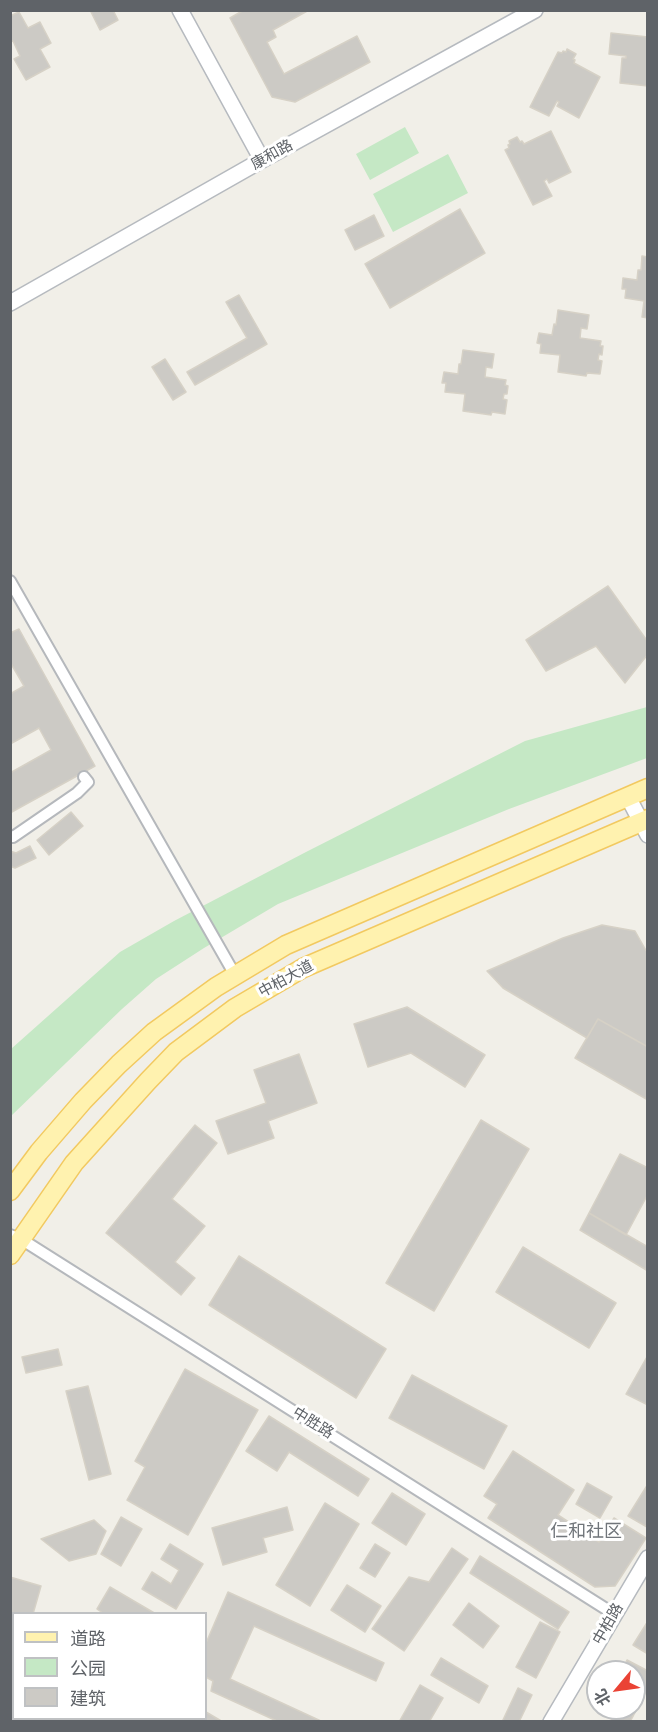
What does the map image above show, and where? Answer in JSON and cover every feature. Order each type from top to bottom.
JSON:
[{"type":"main road","name":"中柏大道","points":[[10,1191],[39,1152],[119,1064],[154,1032],[235,975],[297,940],[648,789]]},
{"type":"main road","name":"中柏大道","points":[[10,1256],[16,1237],[74,1163],[148,1081],[176,1052],[235,1008],[303,968],[645,825]]},
{"type":"street","points":[[180,10],[262,160]]},
{"type":"street","name":"康和路","points":[[10,303],[262,160],[535,10]]},
{"type":"street","points":[[10,581],[235,975]]},
{"type":"street","points":[[10,836],[13,837],[77,793],[88,782],[84,777]]},
{"type":"street","points":[[628,797],[645,825]]},
{"type":"street","name":"中胜路","points":[[16,1237],[614,1614]]},
{"type":"street","name":"中柏路","points":[[551,1722],[648,1558]]},
{"type":"green space","points":[[405,127],[419,153],[370,180],[356,154]]},
{"type":"green space","points":[[448,154],[468,193],[393,232],[373,194]]},
{"type":"green space","points":[[647,707],[647,758],[509,809],[278,904],[156,979],[11,1116],[11,1049],[120,952],[306,852],[525,741]]},
{"type":"building","points":[[90,10],[113,10],[118,20],[100,30]]},
{"type":"building","points":[[244,10],[309,10],[273,30],[276,37],[267,42],[284,74],[357,36],[370,62],[295,102],[272,97],[230,18]]},
{"type":"building","points":[[19,12],[28,28],[40,22],[51,43],[40,49],[50,67],[26,80],[14,59],[20,56],[13,41],[10,42],[10,16]]},
{"type":"building","points":[[611,33],[648,37],[648,86],[620,83],[622,58],[626,56],[609,54]]},
{"type":"building","points":[[567,49],[576,54],[573,59],[574,63],[600,77],[579,118],[557,106],[559,102],[557,101],[549,116],[530,107],[558,52],[566,52]]},
{"type":"building","points":[[551,131],[571,172],[549,183],[547,179],[544,181],[552,196],[533,205],[505,150],[509,148],[509,141],[517,137],[524,144]]},
{"type":"building","points":[[460,209],[485,253],[390,308],[365,264]]},
{"type":"building","points":[[374,215],[384,236],[355,250],[345,230]]},
{"type":"building","points":[[642,256],[648,257],[648,318],[642,317],[644,301],[625,298],[626,289],[622,289],[623,278],[637,280],[638,270],[641,270]]},
{"type":"building","points":[[239,295],[267,344],[195,385],[187,372],[247,338],[226,302]]},
{"type":"building","points":[[558,310],[589,315],[587,329],[581,328],[580,338],[601,341],[602,355],[599,354],[598,360],[602,361],[600,374],[587,373],[586,376],[558,372],[560,355],[540,353],[541,344],[537,343],[539,333],[552,335]]},
{"type":"building","points":[[463,350],[494,354],[492,368],[486,367],[485,377],[506,380],[507,394],[504,394],[503,399],[507,400],[505,414],[492,412],[491,415],[463,411],[465,394],[445,392],[446,383],[442,383],[444,372],[458,374]]},
{"type":"building","points":[[165,359],[186,392],[173,400],[152,367]]},
{"type":"building","points":[[608,586],[648,642],[648,654],[625,683],[596,646],[546,671],[526,640]]},
{"type":"building","points":[[19,629],[95,766],[10,813],[10,633]]},
{"type":"building","points":[[10,662],[24,686],[10,694]]},
{"type":"building","points":[[39,728],[51,750],[10,773],[10,740],[12,743]]},
{"type":"building","points":[[71,812],[83,826],[49,855],[37,840]]},
{"type":"building","points":[[30,846],[36,858],[15,868],[10,866],[10,851],[16,853]]},
{"type":"building","points":[[602,925],[635,931],[648,954],[648,1047],[598,1019],[587,1038],[503,988],[487,971],[563,938]]},
{"type":"building","points":[[407,1007],[485,1055],[465,1087],[411,1053],[368,1067],[354,1024]]},
{"type":"building","points":[[598,1019],[648,1047],[648,1100],[575,1058]]},
{"type":"building","points":[[299,1054],[317,1103],[268,1121],[274,1138],[228,1154],[216,1121],[266,1103],[254,1070]]},
{"type":"building","points":[[481,1120],[529,1149],[434,1311],[386,1283]]},
{"type":"building","points":[[195,1125],[217,1143],[172,1199],[205,1226],[175,1262],[195,1278],[181,1295],[106,1233]]},
{"type":"building","points":[[620,1154],[648,1168],[648,1194],[626,1235],[589,1213]]},
{"type":"building","points":[[589,1213],[648,1247],[648,1271],[580,1230]]},
{"type":"building","points":[[523,1247],[616,1303],[589,1348],[496,1292]]},
{"type":"building","points":[[239,1256],[386,1349],[356,1398],[209,1305]]},
{"type":"building","points":[[58,1349],[62,1365],[26,1373],[22,1357]]},
{"type":"building","points":[[648,1355],[648,1405],[626,1394]]},
{"type":"building","points":[[185,1369],[258,1410],[188,1535],[127,1500],[145,1467],[135,1461]]},
{"type":"building","points":[[412,1375],[507,1426],[484,1469],[389,1418]]},
{"type":"building","points":[[88,1386],[111,1474],[89,1480],[66,1391]]},
{"type":"building","points":[[269,1416],[369,1479],[358,1496],[289,1452],[277,1471],[246,1451]]},
{"type":"building","points":[[513,1451],[574,1490],[558,1515],[599,1542],[614,1518],[646,1538],[615,1586],[595,1587],[488,1518],[497,1504],[484,1496]]},
{"type":"building","points":[[587,1483],[612,1497],[600,1518],[576,1504]]},
{"type":"building","points":[[648,1484],[648,1526],[647,1527],[628,1516]]},
{"type":"building","points":[[392,1493],[425,1514],[406,1545],[372,1523]]},
{"type":"building","points":[[325,1503],[359,1524],[310,1606],[276,1585]]},
{"type":"building","points":[[287,1507],[293,1530],[263,1538],[267,1552],[223,1565],[212,1528]]},
{"type":"building","points":[[121,1517],[142,1529],[121,1566],[101,1554]]},
{"type":"building","points":[[94,1520],[106,1531],[96,1554],[69,1561],[41,1539]]},
{"type":"building","points":[[170,1544],[203,1564],[176,1609],[142,1589],[152,1572],[171,1584],[179,1570],[161,1559]]},
{"type":"building","points":[[375,1544],[390,1553],[375,1577],[360,1568]]},
{"type":"building","points":[[452,1548],[468,1559],[404,1651],[372,1629],[409,1577],[429,1582]]},
{"type":"building","points":[[480,1556],[569,1612],[558,1629],[470,1573]]},
{"type":"building","points":[[10,1577],[41,1586],[34,1612],[12,1612],[12,1684],[10,1690]]},
{"type":"building","points":[[347,1585],[381,1606],[365,1632],[331,1610]]},
{"type":"building","points":[[110,1587],[153,1612],[101,1612],[97,1609]]},
{"type":"building","points":[[228,1592],[384,1663],[376,1681],[254,1626],[230,1679],[323,1722],[279,1722],[211,1691],[213,1681],[207,1678],[207,1641]]},
{"type":"building","points":[[469,1603],[499,1626],[483,1648],[453,1625]]},
{"type":"building","points":[[648,1621],[648,1654],[633,1645]]},
{"type":"building","points":[[540,1622],[560,1632],[536,1678],[516,1667]]},
{"type":"building","points":[[441,1658],[488,1686],[479,1703],[431,1675]]},
{"type":"building","points":[[646,1670],[648,1671],[646,1692]]},
{"type":"building","points":[[420,1685],[443,1698],[429,1722],[399,1722]]},
{"type":"building","points":[[518,1688],[532,1695],[519,1722],[502,1722]]},
{"type":"building","points":[[207,1713],[223,1722],[165,1722],[166,1720],[207,1720]]},
{"type":"building","points":[[43,1720],[73,1720],[76,1722],[42,1722]]},
{"type":"building","points":[[613,1720],[631,1720],[630,1722]]},
{"type":"district","name":"仁和社区","points":[[586,1532]]}]
